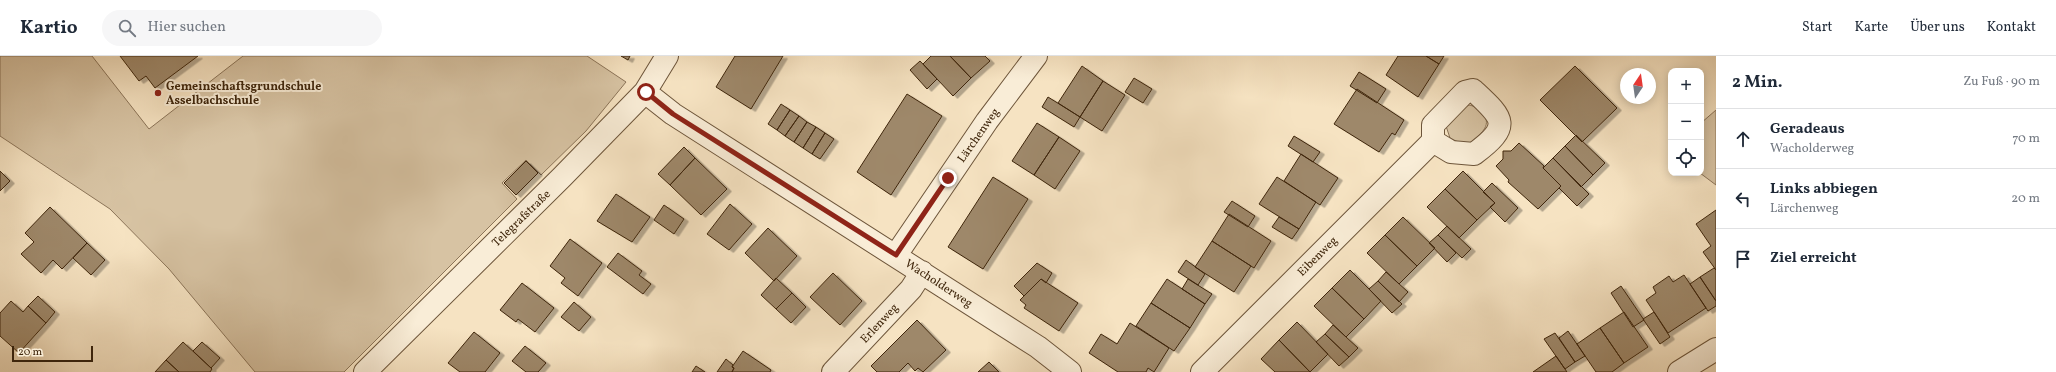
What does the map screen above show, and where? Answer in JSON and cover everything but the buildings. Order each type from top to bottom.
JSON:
[{"type":"street","name":"Telegrafstraße","points":[[365,372],[646,92],[667,56]]},
{"type":"street","name":"Lärchenweg","points":[[896,255],[987,121],[1036,56]]},
{"type":"street","name":"Wacholderweg","points":[[646,92],[673,114],[1038,347],[1070,372]]},
{"type":"street","name":"Eibenweg","points":[[1202,372],[1433,141]]},
{"type":"street","name":"Erlenweg","points":[[833,372],[911,289],[922,272]]},
{"type":"street","points":[[1679,372],[1712,356]]},
{"type":"shaded area","points":[[0,56],[92,56],[149,129],[243,56],[587,56],[626,82],[586,131],[541,175],[526,160],[502,183],[517,199],[344,372],[255,372],[169,269],[110,209],[0,136]]},
{"type":"shaded area","points":[[1469,105],[1473,106],[1483,114],[1486,118],[1486,126],[1484,130],[1470,143],[1460,143],[1450,138],[1446,126],[1465,107]]},
{"type":"shaded area","points":[[1716,110],[1716,185],[1704,176],[1704,120]]},
{"type":"place","name":"Gemeinschaftsgrundschule Asselbachschule","points":[[158,93]]},
{"type":"route","points":[[646,92],[673,114],[896,255],[948,178]]}]
